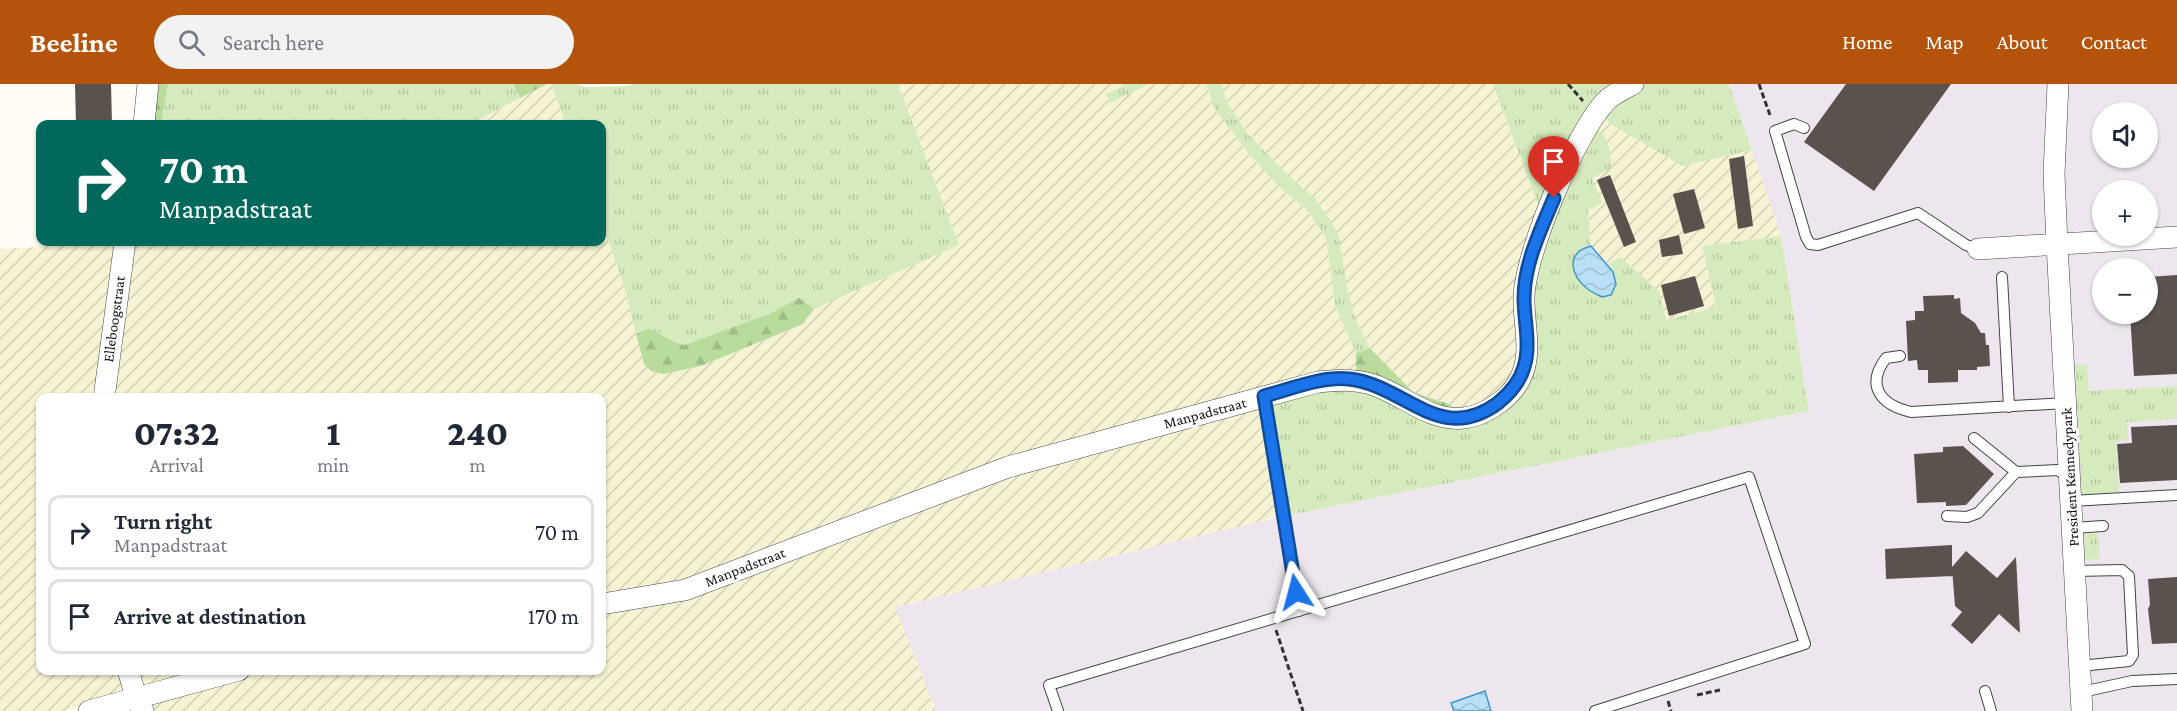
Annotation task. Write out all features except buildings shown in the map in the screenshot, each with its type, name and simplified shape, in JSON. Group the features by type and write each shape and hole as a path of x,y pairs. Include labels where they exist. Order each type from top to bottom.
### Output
{"street":[{"path":"144,120 147,84"},
{"name":"Manpadstraat","path":"606,603 685,590 1008,467 1318,382 1348,379 1373,385 1421,409 1447,418 1476,416 1504,398 1519,382 1525,366 1527,350 1524,297 1527,275 1554,198 1578,145 1595,115 1607,100 1633,84"},
{"name":"President Kennedypark","path":"2058,84 2054,174 2082,701"},
{"path":"1978,249 2177,237"},
{"name":"Elleboogstraat","path":"105,393 124,246"},
{"path":"130,675 139,704"},
{"path":"89,711 139,704 224,675"}],"lane":[{"path":"1804,128 1794,124 1775,131 1810,244 1818,245 1918,213 1966,245 1978,249"},
{"path":"2002,277 2009,407"},
{"path":"1900,357 1886,358 1877,375 1878,389 1883,400 1894,408 1911,412 2066,403"},
{"path":"1264,396 1299,611"},
{"path":"1974,438 2016,472 2058,470 2069,478"},
{"path":"1947,516 1967,517 1978,513 2016,472"},
{"path":"1058,711 1049,685 1749,477 1804,644 1595,711"},
{"path":"2071,501 2177,495"},
{"path":"2073,528 2103,526"},
{"path":"2076,570 2122,570 2129,576 2133,655 2129,661 2080,666"},
{"path":"2082,701 2132,681 2177,679"},
{"path":"1984,691 1991,711"}],"path":[{"path":"1759,84 1775,131"},
{"path":"1272,619 1303,711"},
{"path":"1668,701 1671,711"}],"shaded area":[{"path":"551,84 564,120 479,120"},
{"path":"898,84 1127,84 1106,94 1110,103 1149,84 1206,84 1215,110 1249,154 1279,187 1307,210 1326,238 1335,306 1356,353 1356,373 1336,372 682,580 606,600 606,393 112,393 132,246 606,246 606,234 624,286 644,364 663,374 701,366 803,324 814,309 959,245"},
{"path":"1222,84 1493,84 1540,210 1520,359 1506,386 1475,407 1450,411 1452,405 1413,392 1370,348 1355,318 1314,197 1288,175 1248,134 1226,100"},
{"path":"1729,84 2177,84 2177,711 936,711 894,607 1284,516 1809,411 1781,236"},
{"path":"1602,115 1683,166 1752,150 1781,236 1702,247 1716,307 1666,320 1620,257 1606,265 1591,246 1588,210 1602,202 1591,178 1592,132"},
{"path":"118,246 99,393 36,393 36,675 122,675 123,678 121,688 113,695 65,711 0,711 0,249"},
{"path":"1265,402 1284,516 895,607 936,711 144,711 136,697 252,675 606,675 606,605 685,590 1008,467"},
{"path":"138,675 196,675 150,686 141,682"}],"green space":[{"path":"154,84 168,84 162,120 150,120"},
{"path":"168,84 513,84 520,98 479,120 162,120"},
{"path":"513,84 547,84 520,98"},
{"path":"551,84 577,84 585,87 633,84 898,84 959,245 814,309 799,299 769,314 684,345 649,328 636,334 624,286 606,234 606,120 564,120"},
{"path":"1127,84 1149,84 1110,103 1106,94"},
{"path":"1206,84 1222,84 1226,100 1248,134 1288,175 1314,197 1331,221 1339,238 1355,318 1370,348 1356,353 1335,306 1326,238 1307,210 1279,187 1249,154 1215,110"},
{"path":"1493,84 1614,84 1540,210"},
{"path":"1643,84 1729,84 1752,150 1683,166 1612,125 1602,115"},
{"path":"1598,130 1607,142 1612,168 1592,178 1602,203 1588,210 1591,246 1581,249 1589,291 1602,297 1611,295 1613,272 1606,265 1620,257 1659,291 1666,320 1716,307 1702,246 1781,236 1809,411 1284,516 1265,402 1351,385 1438,421 1520,388 1530,299 1538,253 1592,132"},
{"path":"799,298 814,309 803,324 701,366 663,374 651,371 644,364 636,334 649,328 684,345 769,314"},
{"path":"1370,348 1413,392 1452,405 1450,411 1356,373 1356,353"},
{"path":"2075,365 2087,365 2089,391 2177,386 2177,419 2127,422 2128,439 2116,441 2119,492 2082,495"},
{"path":"2098,533 2100,559 2086,560 2084,534"}],"water":[{"path":"1591,246 1613,272 1616,284 1611,295 1602,297 1591,291 1583,285 1575,272 1573,266 1577,254 1582,249"},
{"path":"1485,691 1491,711 1454,711 1451,703"}],"route":[{"path":"1296,592 1264,396 1318,382 1348,379 1373,385 1432,414 1447,418 1476,416 1490,409 1519,382 1525,366 1527,350 1524,297 1527,275 1546,215 1554,198"}]}
